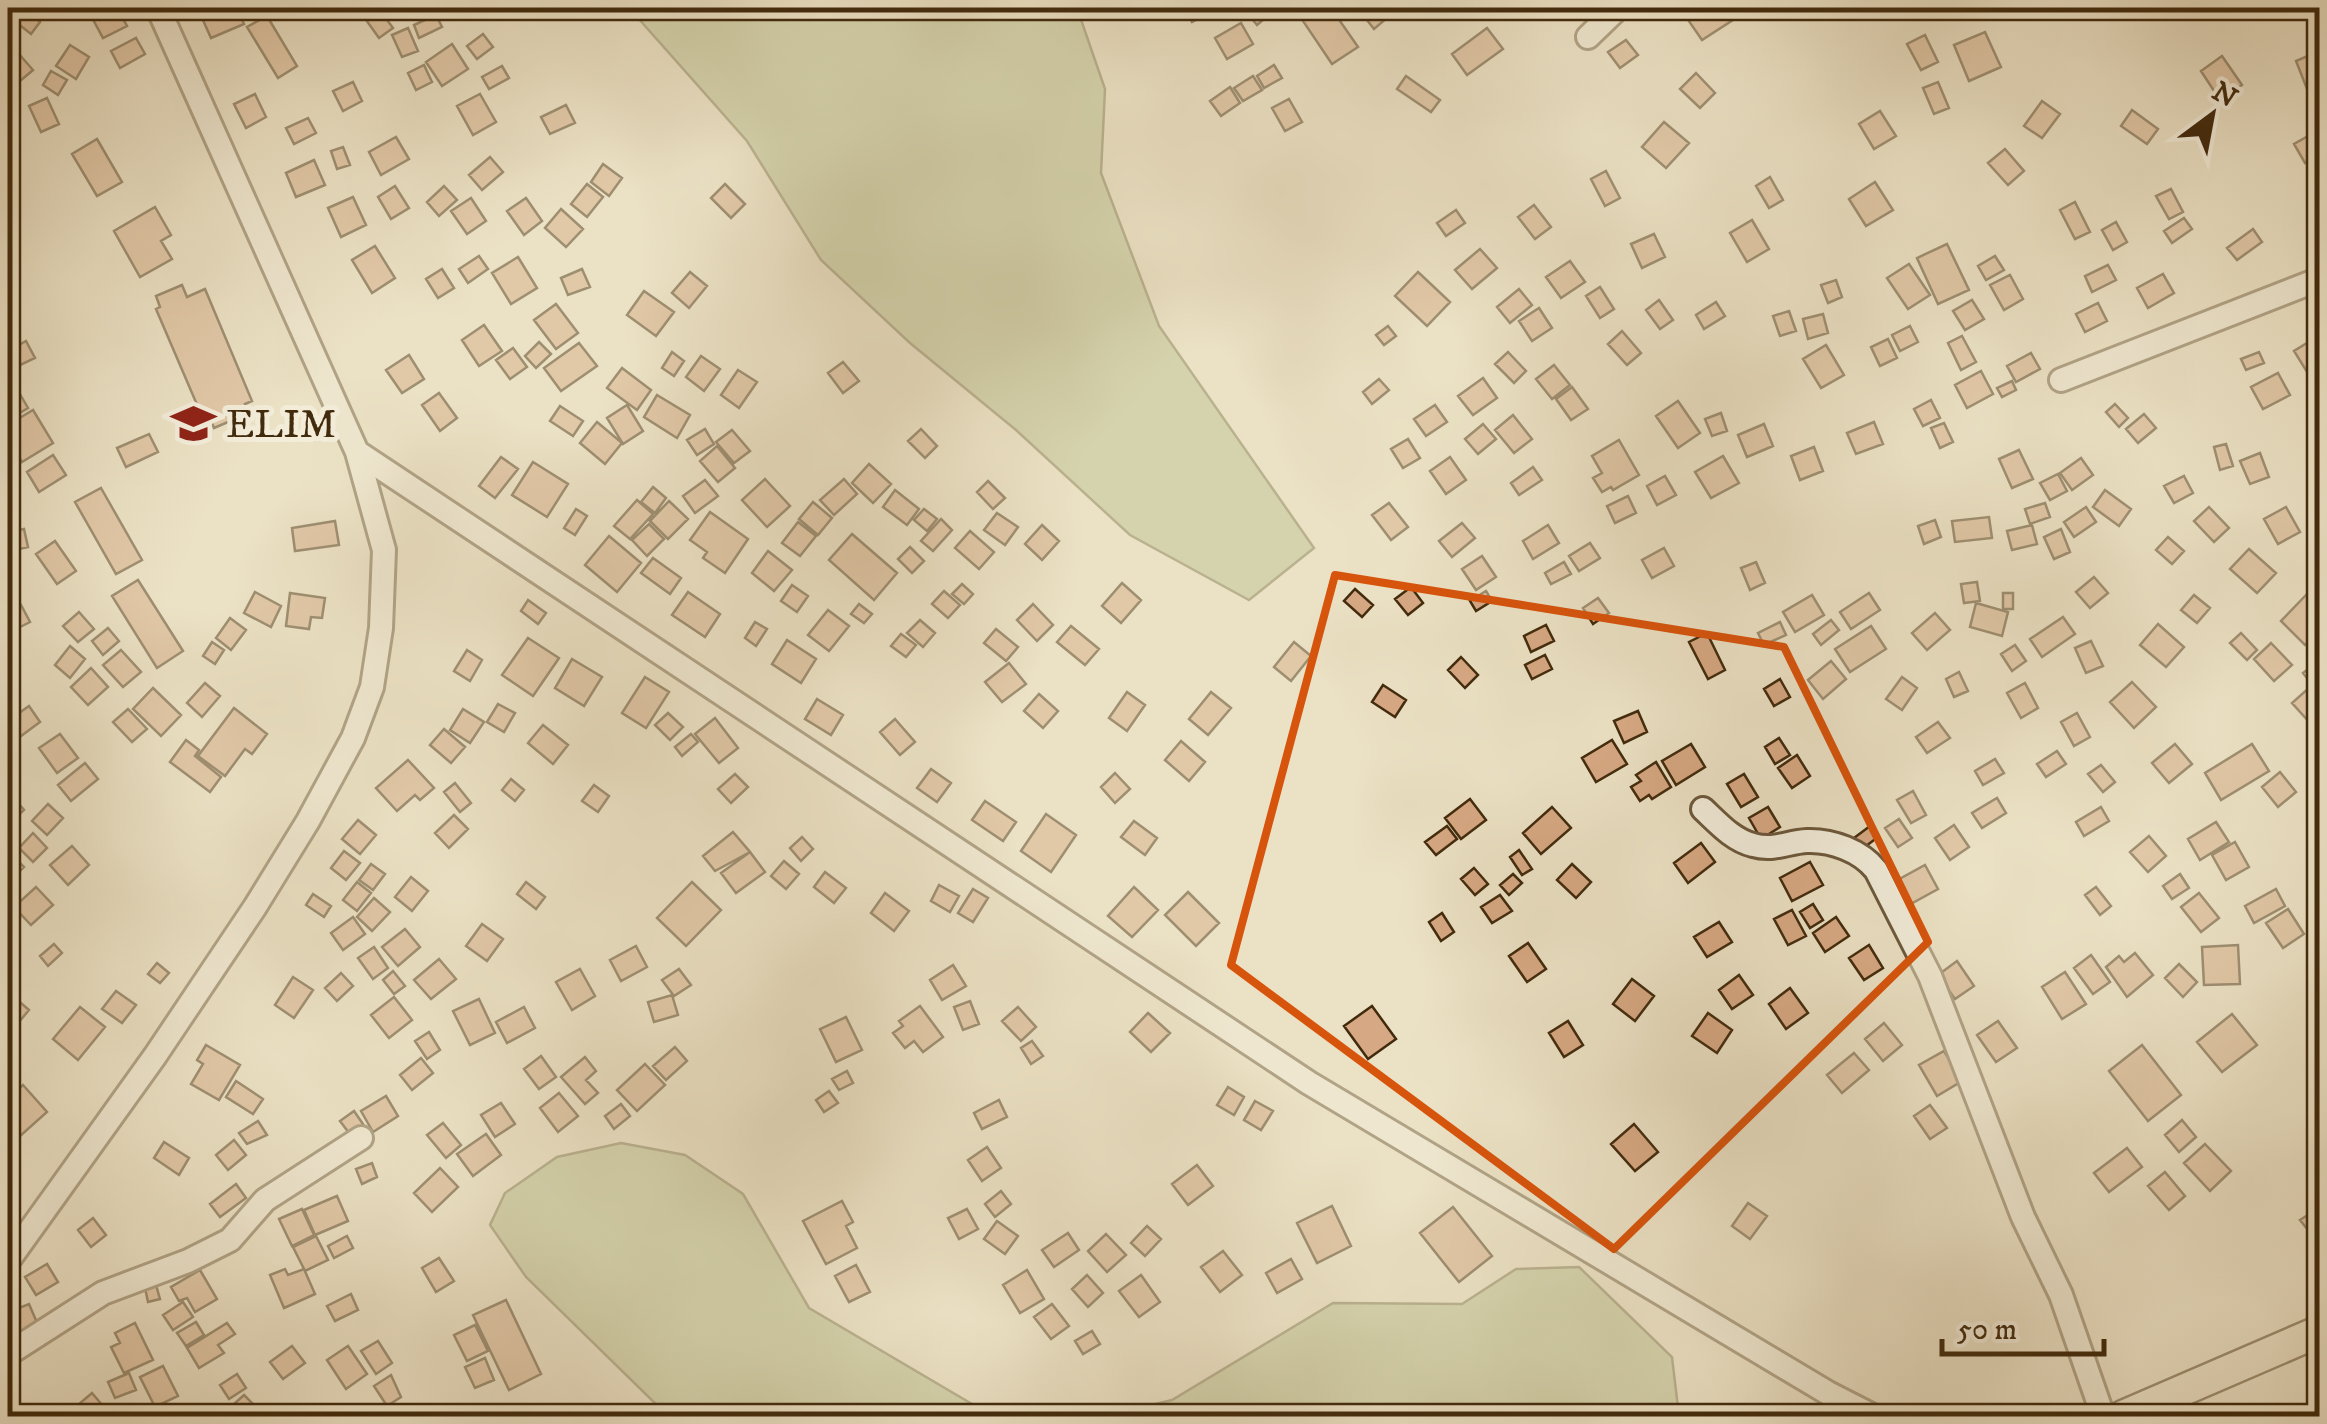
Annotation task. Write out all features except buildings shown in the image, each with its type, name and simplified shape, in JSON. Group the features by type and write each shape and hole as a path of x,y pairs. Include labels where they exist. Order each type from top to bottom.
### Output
{"main road":[{"path":"2122,1416 2320,1331"}],"street":[{"path":"8,1262 155,1056 308,821 353,738 372,687 381,628 384,550 357,452 158,8"},
{"path":"1588,37 1618,8"},
{"path":"2061,380 2320,279"},
{"path":"357,452 1308,1083 1828,1393 1873,1416"},
{"path":"1703,810 1733,837 1752,845 1775,849 1808,841 1864,855 1876,870 1930,976 2022,1217 2061,1295 2103,1416"},
{"path":"8,1354 104,1293 188,1261 230,1240 274,1194 361,1138"}],"highlighted area":[{"path":"1335,575 1784,647 1928,942 1614,1249 1231,965"}],"green space":[{"path":"637,8 1077,8 1105,89 1101,173 1159,326 1314,548 1249,600 1130,535 821,260 747,141 638,18"},
{"path":"621,1143 685,1155 743,1194 809,1308 984,1411 1002,1416 668,1416 526,1277 490,1225 505,1193 557,1157"},
{"path":"1579,1267 1672,1357 1679,1416 1104,1416 1172,1400 1333,1303 1462,1304 1516,1269"}],"place":[{"name":"ELIM","path":"193,423"}]}
